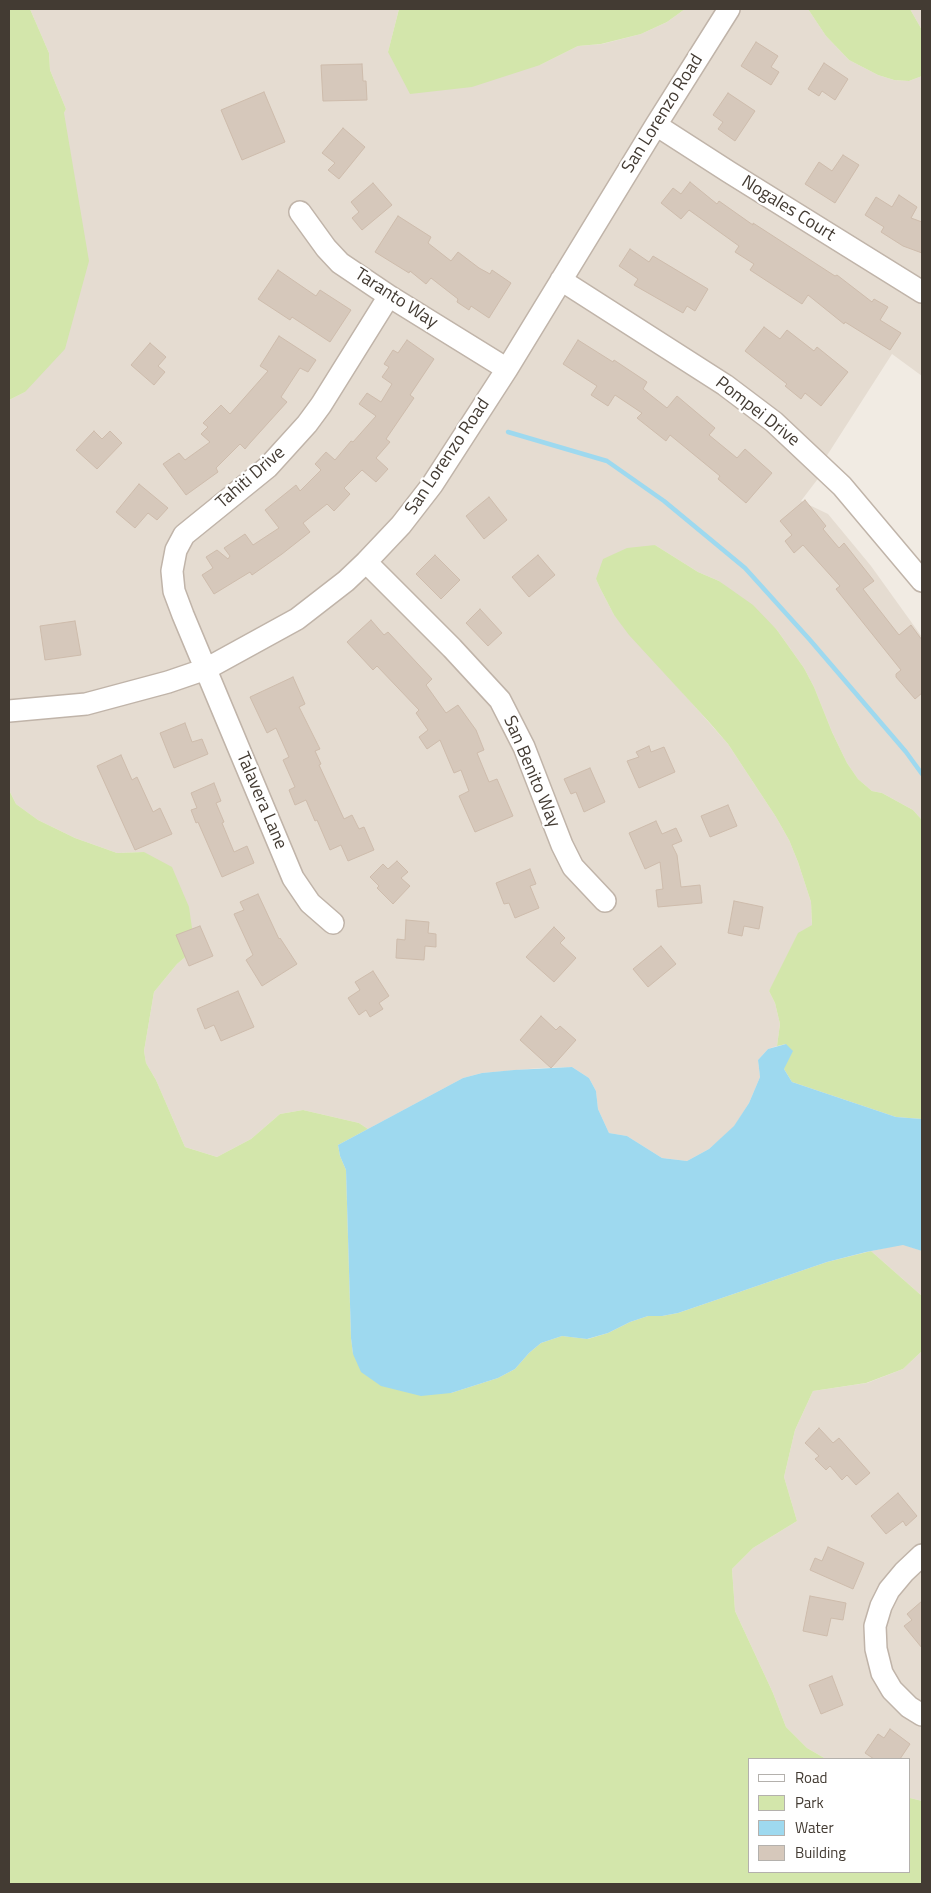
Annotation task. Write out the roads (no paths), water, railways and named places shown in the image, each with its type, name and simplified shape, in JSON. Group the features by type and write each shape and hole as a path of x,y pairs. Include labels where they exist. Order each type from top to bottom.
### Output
{"street":[{"name":"San Lorenzo Road","path":"9,711 86,704 168,682 206,669 297,619 346,581 366,562 401,525 432,485 507,369 729,9"},
{"name":"Nogales Court","path":"656,125 922,292"},
{"name":"Taranto Way","path":"300,212 332,256 348,269 507,369"},
{"name":"Pompei Drive","path":"561,280 725,385 774,422 842,486 922,581"},
{"name":"Tahiti Drive","path":"206,669 174,591 172,571 180,540 190,529 256,477 294,439 321,405 389,296"},
{"name":"San Benito Way","path":"366,562 452,648 500,700 524,747 562,845 573,867 605,901"},
{"name":"Talavera Lane","path":"206,669 293,878 310,903 332,923"},
{"path":"922,1555 889,1590 881,1606 875,1626 876,1649 882,1673 892,1690 909,1707 922,1715"}],"water":[{"path":"786,1044 793,1051 784,1069 792,1082 896,1117 922,1119 922,1251 903,1245 866,1252 827,1262 678,1313 648,1316 630,1322 608,1333 587,1339 562,1336 541,1343 515,1369 498,1378 451,1393 421,1396 381,1386 361,1372 353,1354 351,1338 346,1170 338,1145 463,1078 482,1073 572,1067 589,1078 596,1091 598,1109 609,1133 627,1136 662,1158 687,1161 709,1149 734,1126 749,1103 760,1077 758,1060 768,1049"}],"waterway":[{"path":"508,432 607,461 664,501 745,568 810,640 906,752 922,774"}]}
